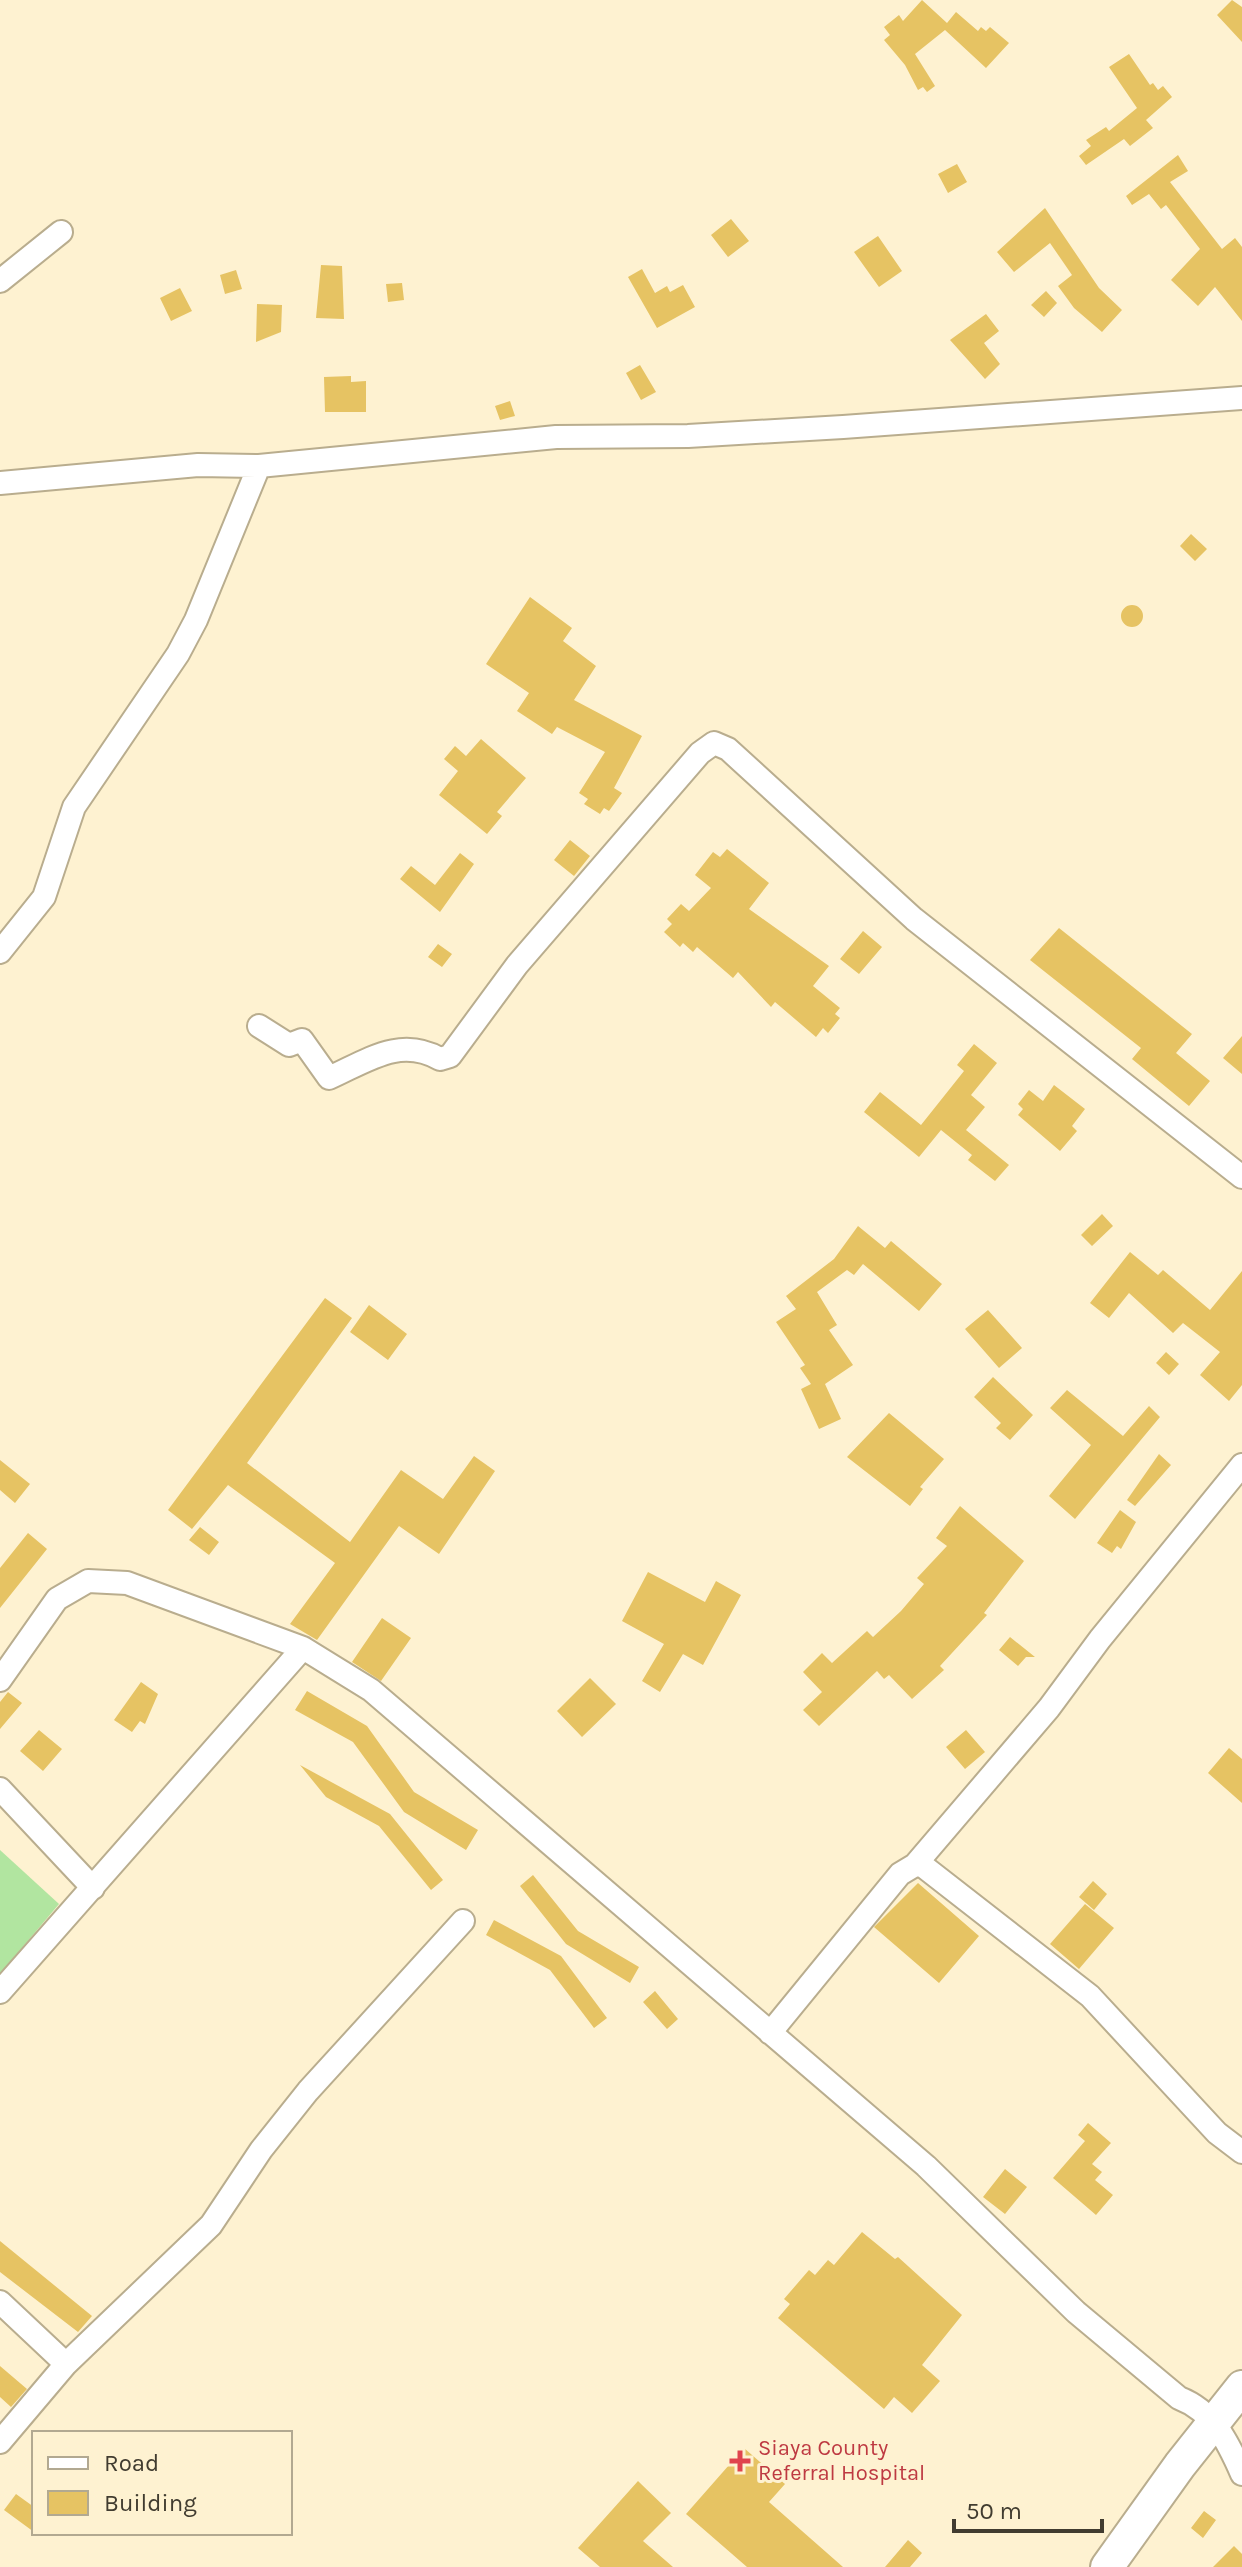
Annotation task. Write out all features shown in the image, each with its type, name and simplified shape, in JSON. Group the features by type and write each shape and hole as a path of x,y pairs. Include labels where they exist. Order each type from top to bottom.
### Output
{"highway":[{"path":"1107,2567 1180,2465 1242,2387"}],"street":[{"path":"0,281 61,232"},
{"path":"0,483 198,465 259,466 556,437 688,436 1242,398"},
{"path":"0,952 32,917 44,897 74,807 178,654 196,620 259,466"},
{"path":"259,1026 289,1045 302,1040 329,1078 386,1052 421,1048 440,1059 450,1056 517,965 700,753 714,743 736,756 840,854 973,967 1242,1177"},
{"path":"770,2033 869,1909 900,1874 915,1865 1049,1708 1110,1627 1242,1465"},
{"path":"0,1680 57,1599 88,1581 127,1583 303,1648 371,1690 926,2166 1076,2312 1179,2398 1195,2404 1215,2423 1242,2474"},
{"path":"0,1992 303,1648"},
{"path":"0,1789 93,1888"},
{"path":"915,1865 930,1870 1090,1996 1217,2133 1242,2152"},
{"path":"0,2442 66,2364 211,2225 261,2150 308,2091 463,1921"},
{"path":"0,2302 66,2364"}],"green space":[{"path":"0,1850 59,1904 0,1974"}],"building":[{"path":"922,0 947,23 956,12 978,31 981,27 986,31 990,27 1009,43 986,68 945,30 915,54 935,86 927,92 923,87 918,90 905,65 884,40 890,35 884,27 899,15 903,21"},
{"path":"1232,0 1242,7 1242,42 1217,15"},
{"path":"1129,54 1150,85 1153,83 1158,90 1163,86 1172,97 1146,120 1153,128 1130,146 1124,139 1086,165 1079,156 1091,146 1086,140 1106,127 1109,131 1137,108 1109,67"},
{"path":"1178,155 1188,171 1170,182 1222,249 1235,238 1242,247 1242,321 1215,287 1198,306 1171,280 1200,249 1166,205 1161,209 1149,194 1132,205 1126,196"},
{"path":"957,164 967,182 948,193 938,174"},
{"path":"1045,208 1099,288 1122,310 1102,332 1074,308 1058,286 1072,275 1050,243 1014,272 997,252"},
{"path":"731,219 749,241 728,257 711,235"},
{"path":"878,236 902,271 879,287 854,252"},
{"path":"321,265 342,266 344,319 316,318"},
{"path":"642,269 655,293 667,286 670,292 683,285 695,307 657,328 628,277"},
{"path":"236,270 242,289 225,294 220,275"},
{"path":"402,283 404,300 388,302 386,284"},
{"path":"180,288 192,311 171,321 160,298"},
{"path":"1046,291 1057,303 1044,317 1031,305"},
{"path":"257,304 282,305 281,332 256,342"},
{"path":"986,314 999,331 984,343 1000,364 985,379 950,340"},
{"path":"640,365 656,392 641,400 626,373"},
{"path":"351,376 351,382 366,381 366,412 325,412 324,377"},
{"path":"510,401 515,416 500,420 495,406"},
{"path":"1191,534 1207,549 1195,561 1180,546"},
{"path":"530,597 572,628 563,641 596,666 574,700 642,736 614,788 622,793 609,811 604,808 600,814 584,804 588,799 579,793 605,752 557,727 552,734 517,711 529,693 486,664"},
{"path":"1128,605 1136,605 1143,616 1136,627 1128,627 1121,620 1121,612"},
{"path":"481,739 526,778 497,812 502,816 487,834 439,795 458,771 444,759 455,746 466,756"},
{"path":"570,840 590,856 574,876 554,860"},
{"path":"727,849 769,883 749,909 829,966 813,986 840,1008 835,1014 840,1018 828,1033 823,1028 816,1037 775,1002 771,1007 738,972 733,978 697,947 693,952 683,943 680,947 664,932 672,924 667,919 681,904 689,911 711,888 695,875 713,852 720,857"},
{"path":"460,853 474,864 440,912 400,879 411,866 435,885"},
{"path":"1059,928 1192,1034 1176,1053 1210,1081 1189,1106 1132,1059 1141,1048 1030,960"},
{"path":"863,931 882,947 859,974 840,959"},
{"path":"438,944 452,954 442,967 428,957"},
{"path":"1242,1036 1242,1074 1223,1058"},
{"path":"974,1044 997,1063 971,1095 985,1107 966,1130 1009,1165 995,1181 968,1160 972,1155 941,1130 919,1157 864,1112 880,1092 921,1125 964,1071 957,1065"},
{"path":"1054,1085 1085,1109 1072,1126 1077,1131 1060,1151 1018,1115 1023,1109 1018,1104 1029,1090 1043,1101"},
{"path":"1102,1214 1113,1226 1092,1246 1081,1235"},
{"path":"858,1226 885,1248 891,1241 942,1284 919,1311 863,1264 854,1275 847,1270 817,1292 837,1325 829,1330 853,1365 825,1384 841,1419 819,1429 801,1389 811,1384 800,1368 805,1365 776,1322 796,1309 786,1296 834,1259"},
{"path":"1130,1252 1158,1275 1163,1270 1210,1310 1242,1271 1242,1385 1229,1401 1200,1375 1220,1352 1183,1323 1173,1333 1129,1293 1109,1318 1090,1303"},
{"path":"325,1298 352,1318 247,1463 350,1542 401,1470 443,1499 474,1456 495,1471 439,1554 399,1526 317,1640 290,1624 335,1563 228,1485 192,1529 168,1510"},
{"path":"369,1305 407,1334 388,1360 350,1332"},
{"path":"988,1310 1022,1348 999,1368 965,1329"},
{"path":"1166,1352 1179,1364 1169,1375 1156,1363"},
{"path":"993,1377 1033,1415 1010,1440 996,1428 1001,1423 974,1397"},
{"path":"1067,1390 1123,1436 1149,1406 1160,1417 1075,1519 1049,1496 1091,1445 1050,1408"},
{"path":"889,1413 944,1459 920,1487 923,1489 910,1506 847,1457"},
{"path":"1159,1454 1171,1465 1135,1506 1127,1500"},
{"path":"0,1460 30,1484 15,1503 0,1490"},
{"path":"960,1506 1024,1561 984,1613 987,1615 940,1666 944,1670 912,1699 889,1675 884,1679 877,1671 819,1726 803,1710 822,1692 803,1672 822,1653 832,1663 867,1631 873,1637 901,1611 924,1584 917,1578 947,1546 936,1538"},
{"path":"1120,1510 1136,1522 1121,1549 1117,1546 1112,1553 1097,1543"},
{"path":"200,1527 219,1542 209,1555 189,1540"},
{"path":"28,1533 47,1549 0,1608 0,1568"},
{"path":"648,1572 705,1602 716,1581 741,1595 703,1665 683,1654 660,1692 642,1681 664,1644 622,1621"},
{"path":"382,1618 411,1638 381,1681 352,1662"},
{"path":"1010,1637 1035,1657 1026,1657 1018,1666 999,1650"},
{"path":"590,1678 616,1704 582,1737 557,1711"},
{"path":"141,1682 158,1694 145,1724 140,1721 132,1732 114,1720"},
{"path":"307,1691 367,1726 414,1792 478,1830 466,1850 404,1812 353,1742 295,1710"},
{"path":"8,1692 22,1703 0,1729 0,1702"},
{"path":"39,1730 62,1749 43,1771 20,1751"},
{"path":"966,1730 985,1752 965,1769 946,1747"},
{"path":"1229,1748 1242,1759 1242,1803 1208,1773"},
{"path":"300,1765 390,1814 443,1880 431,1890 379,1826 326,1797"},
{"path":"533,1875 578,1931 639,1967 630,1983 566,1944 520,1886"},
{"path":"1093,1881 1107,1894 1094,1910 1079,1897"},
{"path":"918,1883 979,1936 939,1983 874,1927"},
{"path":"1085,1904 1114,1928 1079,1969 1050,1944"},
{"path":"494,1920 561,1956 607,2018 594,2028 550,1970 486,1935"},
{"path":"655,1991 678,2019 667,2029 643,2002"},
{"path":"1088,2123 1111,2143 1092,2164 1102,2172 1095,2180 1113,2195 1096,2215 1053,2178 1085,2141 1078,2135"},
{"path":"1005,2169 1027,2187 1005,2214 983,2197"},
{"path":"862,2232 895,2259 898,2257 962,2315 922,2365 940,2381 912,2413 894,2397 884,2409 778,2318 790,2304 784,2299 809,2270 815,2275 828,2260 834,2265"},
{"path":"0,2241 92,2316 78,2332 0,2272"},
{"path":"0,2366 27,2389 11,2407 0,2397"},
{"path":"744,2448 785,2484 769,2502 843,2567 747,2567 686,2514"},
{"path":"638,2481 671,2513 643,2541 673,2567 600,2567 578,2548"},
{"path":"16,2494 32,2506 32,2531 4,2510"},
{"path":"1204,2511 1216,2520 1203,2538 1191,2528"},
{"path":"908,2540 922,2553 910,2567 885,2567"},
{"path":"1234,2546 1242,2554 1242,2567 1213,2567"}],"place":[{"name":"Siaya County Referral Hospital","path":"740,2461"}]}
